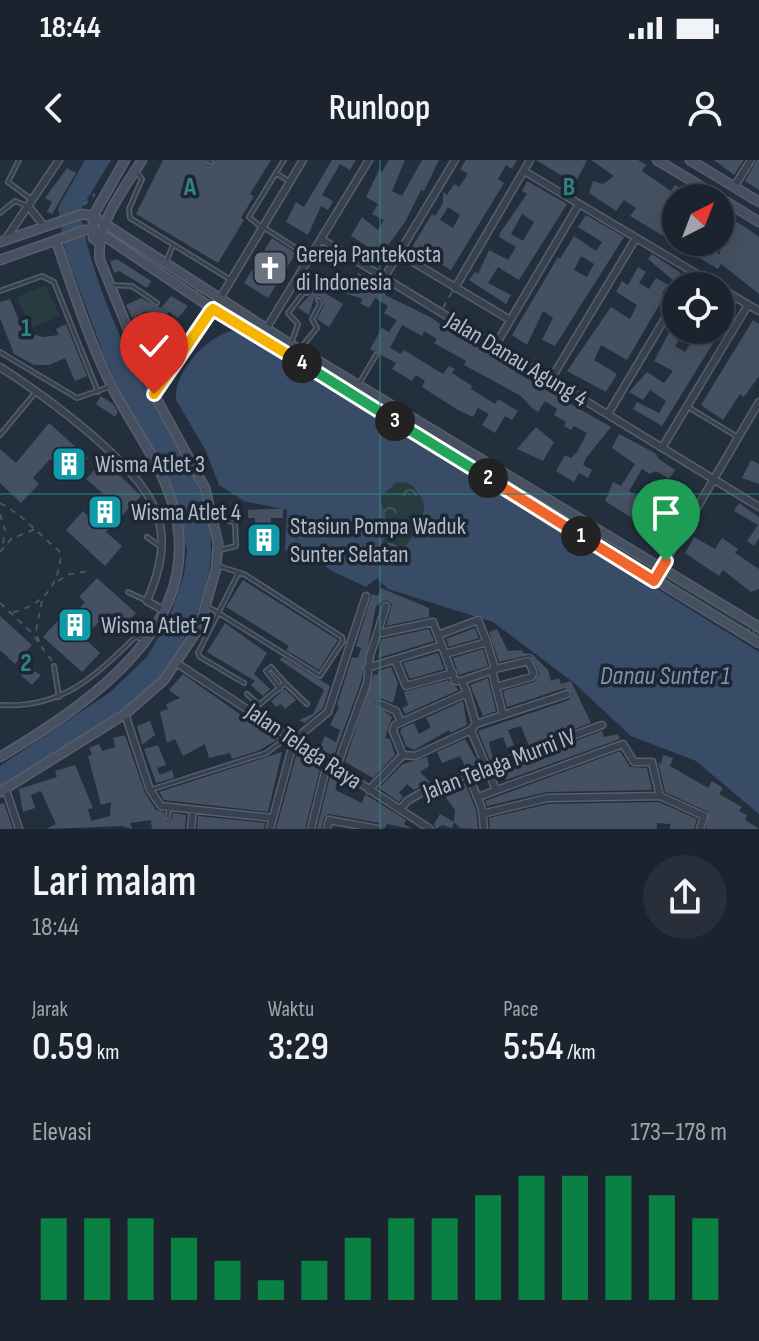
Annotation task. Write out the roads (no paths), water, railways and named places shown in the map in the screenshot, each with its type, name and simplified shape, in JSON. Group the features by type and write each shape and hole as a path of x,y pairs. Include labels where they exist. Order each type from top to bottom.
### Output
{"street":[{"path":"1,242 34,201 59,160"},
{"path":"0,260 87,230 125,160"},
{"path":"19,829 3,791 125,714 178,664 199,628 216,566 218,550 212,516 197,470 154,394 100,260 105,223 142,160"},
{"path":"219,300 303,160"},
{"path":"266,329 369,160"},
{"path":"384,278 455,160"},
{"path":"455,288 530,160"},
{"path":"657,160 697,184"},
{"path":"690,160 729,184"},
{"path":"751,160 734,187 759,202"},
{"path":"524,171 693,272"},
{"path":"495,346 579,204"},
{"path":"29,207 48,225"},
{"path":"734,207 759,222"},
{"path":"1,242 82,214 93,216 299,350 759,627"},
{"path":"87,230 759,643"},
{"path":"551,379 636,238"},
{"name":"Jalan Danau Agung 4","path":"321,239 759,507"},
{"path":"0,757 88,699 123,670 147,641 163,610 178,552 175,515 161,477 111,386 59,240"},
{"path":"398,253 510,320"},
{"path":"734,297 759,311"},
{"path":"662,448 748,305"},
{"path":"154,394 213,309"},
{"path":"608,414 662,323"},
{"path":"0,367 59,404 141,480 154,503 162,557 147,601 163,610"},
{"path":"654,581 738,438 756,414 759,402"},
{"path":"270,829 291,738 328,712 366,596"},
{"path":"336,769 367,683 367,668 386,606"},
{"path":"438,635 478,620 487,642 503,715"},
{"path":"377,634 431,621 456,682 528,661 534,673 531,677 496,687"},
{"path":"445,654 487,642"},
{"path":"367,668 396,662 442,645"},
{"path":"396,662 406,686 453,673"},
{"name":"Jalan Telaga Raya","path":"178,664 430,829"},
{"path":"462,681 485,768 496,790"},
{"path":"386,723 398,723 467,693"},
{"path":"403,755 415,756 503,715 567,694"},
{"path":"380,704 396,711 398,723 393,731 403,755"},
{"path":"125,714 150,790 161,806 272,818"},
{"name":"Jalan Telaga Murni IV","path":"400,810 420,793 602,725"},
{"path":"478,797 623,744 634,762 652,762 660,796"},
{"path":"369,790 403,755"},
{"path":"311,829 327,764"},
{"path":"468,774 478,797 484,829"},
{"path":"482,814 547,798 660,796 704,816 700,829"},
{"path":"191,829 193,810"},
{"path":"327,826 329,820 351,827 378,829"}],"lane":[{"path":"19,160 8,182 34,201"},
{"path":"284,160 249,217 299,250"},
{"path":"136,171 142,179 128,213 231,280"},
{"path":"276,173 290,182"},
{"path":"0,213 15,201 29,207"},
{"path":"165,264 173,245"},
{"path":"0,291 42,276 54,282 98,392"},
{"path":"110,285 132,286 157,303"},
{"path":"290,344 299,330 298,324 288,316 290,309 306,293 293,285"},
{"path":"299,350 317,328 312,319 320,304 318,300"},
{"path":"282,303 290,309"},
{"path":"161,333 185,350"},
{"path":"0,352 77,398 111,386"},
{"path":"358,385 376,355"},
{"path":"0,435 37,390"},
{"path":"688,407 738,438"},
{"path":"212,516 235,523 236,546 218,550"},
{"path":"147,537 161,547"},
{"path":"206,606 320,676 324,675 343,641 342,637 241,573 216,566"},
{"path":"241,573 217,612 198,653 244,683"},
{"path":"128,592 147,601"},
{"path":"0,705 44,703 59,697 77,689 105,669 135,637 147,641"},
{"path":"54,666 59,697"},
{"path":"280,689 266,671 271,667 307,704"},
{"path":"251,711 285,683"},
{"path":"77,689 88,699"},
{"path":"247,694 260,705"},
{"path":"150,790 266,753 291,738"},
{"path":"168,817 169,808"}],"water":[{"path":"85,160 111,160 80,211 85,236 100,287 121,337 156,409 195,478 208,522 210,563 203,596 189,631 164,673 109,722 43,765 0,788 0,766 109,693 147,657 169,619 184,575 187,550 170,480 131,414 105,358 65,250 58,208"},
{"name":"Danau Sunter 1","path":"232,331 265,346 759,652 759,814 696,761 631,736 573,682 493,622 388,589 377,578 366,587 330,570 304,548 285,551 287,510 244,501 219,485 206,451 176,400 180,379 186,368 203,348 222,334","holes":["396,483 412,485 424,504 420,522 405,547 384,559 380,548 389,528 380,497"]}],"place":[{"name":"Gereja Pantekosta di Indonesia","path":"270,268"},
{"name":"Wisma Atlet 3","path":"69,464"},
{"name":"Wisma Atlet 4","path":"105,512"},
{"name":"Stasiun Pompa Waduk Sunter Selatan","path":"264,540"},
{"name":"Wisma Atlet 7","path":"75,625"}]}
